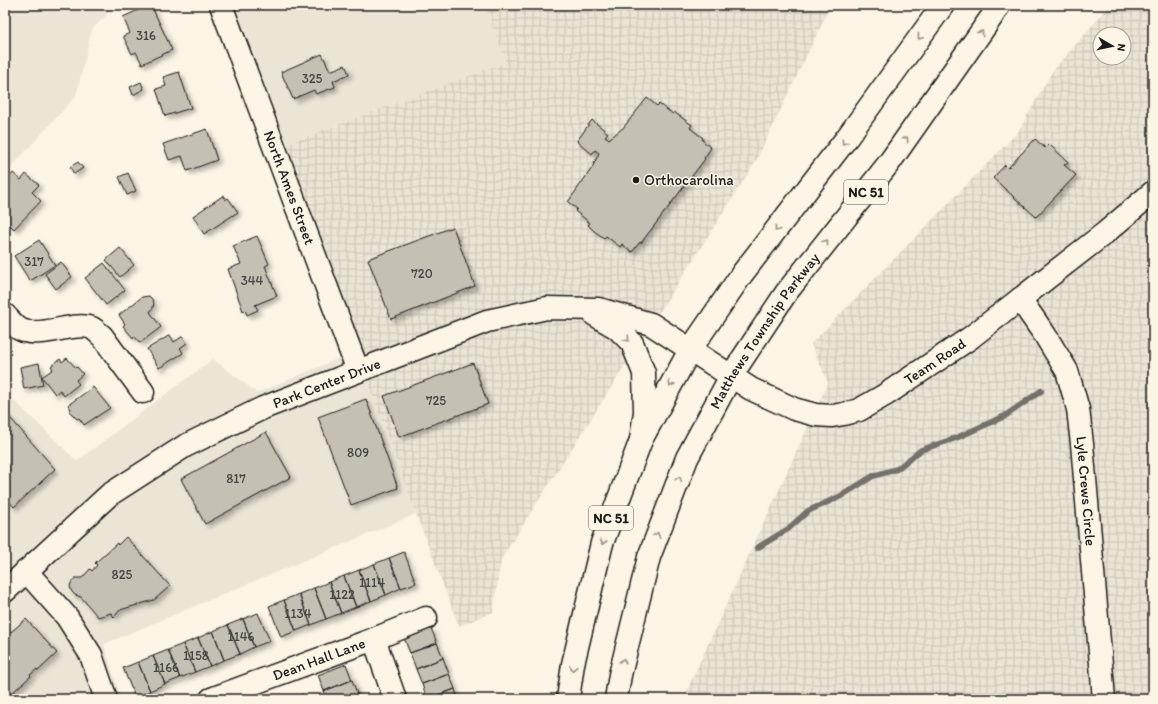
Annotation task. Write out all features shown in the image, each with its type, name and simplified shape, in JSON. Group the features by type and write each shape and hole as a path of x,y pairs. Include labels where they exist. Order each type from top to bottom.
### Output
{"street":[{"name":"North Ames Street","path":"221,5 358,371"},
{"name":"NC 51","path":"568,699 573,664 602,543 641,440 690,350 742,274 846,139 943,5"},
{"name":"Matthews Township Parkway","path":"616,699 620,674 649,556 687,458 731,376 786,293 888,163 999,5"},
{"name":"Team Road","path":"690,350 751,389 794,409 816,415 832,416 859,410 885,395 968,339 1106,233 1153,192"},
{"name":"Lyle Crews Circle","path":"1020,299 1045,335 1067,371 1078,409 1104,699"},
{"name":"Park Center Drive","path":"5,591 109,496 185,446 263,408 487,320 546,308 599,309 651,324 690,350"},
{"path":"584,308 618,328 632,343 644,373 645,412 641,440"},
{"path":"5,314 13,324 22,331 38,333 84,326 94,328 102,336 143,392"},
{"path":"26,571 67,616 91,655 106,699"},
{"name":"Dean Hall Lane","path":"211,699 241,694 426,618"},
{"path":"374,639 395,699"}],"shaded area":[{"path":"5,5 117,5 92,29 76,96 5,174"},
{"path":"231,5 484,5 506,62 281,146"},
{"path":"484,5 831,5 755,163 501,559 493,612 459,626 416,514 281,146 506,62"},
{"path":"1110,5 1153,5 1153,699 683,699 828,383 811,344 1018,132 1052,72"},
{"path":"356,351 416,514 104,644 121,699 5,699 5,392 77,461 213,359 257,393"}],"building":[{"path":"151,5 172,50 142,64 136,52 132,54 123,36 130,33 123,17"},
{"path":"322,54 330,71 345,65 349,74 333,81 335,87 316,94 314,90 293,99 281,72"},
{"path":"179,72 191,108 165,116 156,89 166,86 163,77"},
{"path":"141,82 144,89 133,95 130,87"},
{"name":"Orthocarolina","path":"647,98 657,106 659,104 673,114 674,112 692,125 690,128 703,138 702,140 711,148 704,158 705,159 641,243 640,242 632,252 622,244 620,247 606,236 604,238 594,231 588,225 590,223 575,211 577,209 568,202 592,168 599,153 595,150 592,154 577,141 592,120 608,133 605,136 609,139 623,128"},
{"path":"207,129 217,160 187,171 182,156 169,160 163,144"},
{"path":"1035,139 1045,148 1049,144 1068,162 1064,165 1076,175 1036,217 993,178 1005,165 1008,168"},
{"path":"78,162 83,168 74,174 70,167"},
{"path":"13,173 21,180 26,174 39,185 32,192 41,201 14,229 5,220 5,210 7,208 5,206 5,182"},
{"path":"128,173 136,191 127,195 119,177"},
{"path":"224,195 225,200 228,198 238,212 204,234 193,216"},
{"path":"453,227 475,286 391,319 368,259"},
{"path":"257,236 269,264 265,266 277,296 255,305 258,310 247,315 245,310 243,311 228,269 241,264 233,246"},
{"path":"39,240 55,265 30,281 14,256"},
{"path":"120,248 134,265 120,277 106,260"},
{"path":"61,262 72,277 56,289 45,274"},
{"path":"104,263 125,290 106,305 85,278"},
{"path":"149,296 154,303 150,312 161,327 140,343 134,336 133,338 123,326 125,324 119,315 142,297"},
{"path":"170,335 174,342 183,336 187,343 180,348 183,353 159,368 147,349"},
{"path":"67,358 83,374 76,380 79,384 64,396 60,390 55,394 42,377 53,369 51,366 60,359 62,362"},
{"path":"39,363 43,385 24,389 20,367"},
{"path":"473,363 488,404 399,437 384,396"},
{"path":"93,387 110,408 84,425 79,418 77,419 69,411 71,409 68,405"},
{"path":"366,399 398,488 351,505 318,417"},
{"path":"5,412 55,469 14,507 5,497"},
{"path":"266,432 291,477 205,524 181,479"},
{"path":"126,537 170,586 154,600 120,610 114,617 111,613 98,617 81,597 72,592 70,587 71,583 75,578 82,578 90,569 92,571 97,565 95,563"},
{"path":"404,552 416,583 401,588 389,558"},
{"path":"389,558 401,588 386,595 374,564"},
{"path":"374,564 386,595 371,601 359,570"},
{"path":"359,570 371,601 356,607 344,576"},
{"path":"344,576 356,607 341,613 329,582"},
{"path":"329,582 341,613 326,619 314,588"},
{"path":"314,588 326,619 311,625 299,594"},
{"path":"299,594 311,625 296,631 284,600"},
{"path":"284,600 296,631 281,637 269,606"},
{"path":"258,613 270,641 254,647 243,619"},
{"path":"26,619 57,653 38,671 37,669 30,675 31,676 5,699 5,637"},
{"path":"243,619 254,647 240,654 228,625"},
{"path":"228,625 240,654 224,660 213,631"},
{"path":"431,628 437,643 410,653 404,638"},
{"path":"213,631 224,660 210,666 198,638"},
{"path":"198,638 210,666 195,672 183,644"},
{"path":"437,643 443,658 416,669 410,653"},
{"path":"183,644 195,672 180,678 168,650"},
{"path":"168,650 180,678 165,684 153,656"},
{"path":"153,656 165,684 150,691 138,662"},
{"path":"443,658 449,674 422,684 416,669"},
{"path":"138,662 150,691 135,697 123,668"},
{"path":"346,664 352,680 324,691 318,675"},
{"path":"449,674 455,689 427,699 422,684"},
{"path":"352,680 358,696 349,699 327,699 324,691"},
{"path":"455,689 458,699 429,699"},
{"path":"303,694 305,699 292,699"},
{"path":"358,696 359,699 349,699"}],"waterway":[{"path":"757,548 788,529 808,511 841,496 873,476 897,469 921,450 956,438 1005,416 1041,391"}],"place":[{"name":"Orthocarolina","path":"636,180"}]}
